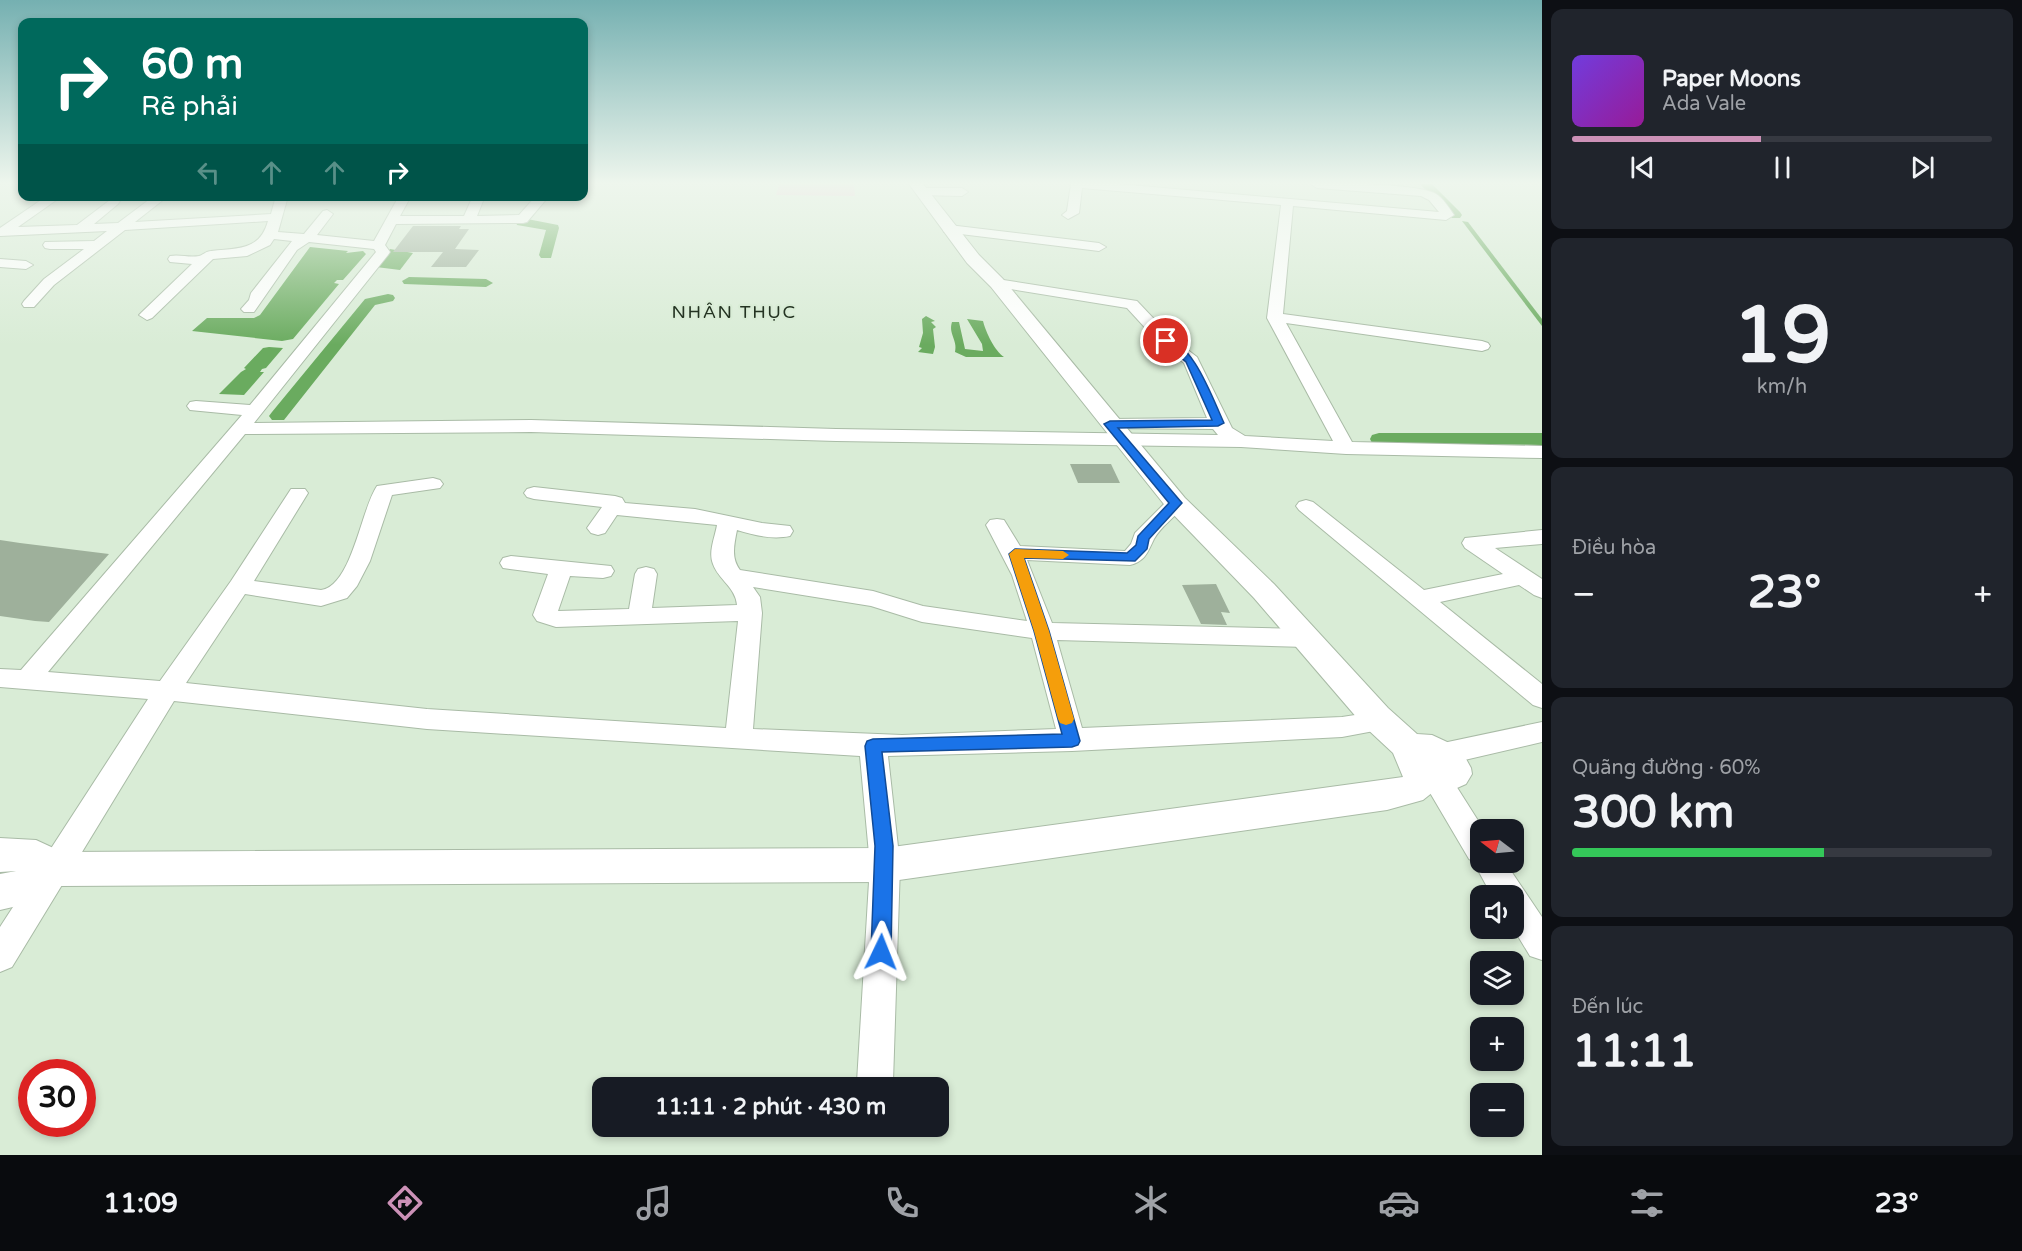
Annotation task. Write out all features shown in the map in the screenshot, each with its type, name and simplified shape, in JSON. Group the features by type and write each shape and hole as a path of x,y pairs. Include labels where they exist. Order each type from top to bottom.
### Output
{"street":[{"path":"29,304 49,282 107,238"},
{"path":"147,315 209,255 251,250 269,238"},
{"path":"27,680 255,411 383,252 378,245 306,238 292,247 249,309"},
{"path":"378,245 382,238"},
{"path":"957,238 973,259 997,283 1176,503 1264,591 1381,721 1429,764 1470,833"},
{"path":"1024,238 1099,247"},
{"path":"1283,238 1276,322 1346,448"},
{"path":"50,245 97,245"},
{"path":"175,259 203,260"},
{"path":"0,263 26,265"},
{"path":"997,283 1132,304 1166,341 1191,361 1218,423 1225,432 1241,441"},
{"path":"1275,317 1482,346"},
{"path":"196,406 255,411"},
{"path":"239,429 531,426 836,435 1117,432 1218,423"},
{"path":"1117,432 1346,448 1542,452"},
{"path":"239,586 321,598 331,597 341,592 370,534 384,490 433,484"},
{"path":"0,956 166,691 239,586 298,493"},
{"path":"534,493 615,502 598,528"},
{"path":"1015,554 1130,558 1142,546 1143,538 1176,503"},
{"path":"1306,506 1542,698"},
{"path":"611,508 695,515 742,523 761,530 782,531"},
{"path":"729,521 723,546 723,563 736,577 748,597 750,614 749,723"},
{"path":"998,525 1015,554 1042,631 1072,741"},
{"path":"1542,537 1473,543 1542,590"},
{"path":"511,563 603,571"},
{"path":"561,568 544,615 556,619 750,614"},
{"path":"639,618 646,574"},
{"path":"736,577 873,599 922,614 1042,631 1306,638"},
{"path":"1419,599 1522,577"},
{"path":"0,678 166,691 427,719 749,723 873,746 1072,741 1341,727 1381,721"},
{"path":"1429,764 1542,732"},
{"path":"873,746 885,866 876,1077"},
{"path":"0,892 29,887 53,869 885,866 1395,794 1416,788 1421,784 1429,764"},
{"path":"0,855 36,856 45,859 53,869"},
{"path":"1524,917 1542,945"}],"shaded area":[{"path":"1475,238 1480,238 1542,319 1542,326"},
{"path":"310,247 348,251 346,253 363,251 366,254 343,280 337,280 334,283 339,284 293,339 282,341 192,331 207,318 254,318 260,315"},
{"path":"390,249 413,253 400,270 376,267"},
{"path":"926,316 935,321 931,322 936,327 933,329 935,347 933,354 918,352 922,348 919,347 923,333 922,319"},
{"path":"967,319 983,321 991,341 1004,357 966,357 955,352 952,322 959,322 965,349 983,351 982,344"},
{"path":"263,348 283,348 266,368 262,369 260,372 264,372 244,395 219,394 246,369 244,368"}],"building":[{"path":"404,238 463,238 455,249 479,250 466,267 431,267 443,252 393,252"},
{"path":"1070,464 1111,464 1120,483 1078,483"},
{"path":"0,540 109,554 49,622 35,621 0,616"},
{"path":"1216,584 1230,613 1221,612 1227,625 1201,624 1182,585"}],"waterway":[{"path":"546,255 550,238"},
{"path":"409,281 486,283"},
{"path":"278,416 370,302 388,298"},
{"path":"1379,439 1542,439"}],"slow traffic":[{"path":"1063,555 1015,554 1042,631 1066,719"}],"district":[{"name":"NHÂN THỤC","path":"734,312"}],"route":[{"path":"881,952 885,866 873,746 1072,741 1042,631 1015,554 1130,558 1142,546 1143,538 1176,503 1110,424 1218,423 1191,361 1166,341"}]}
